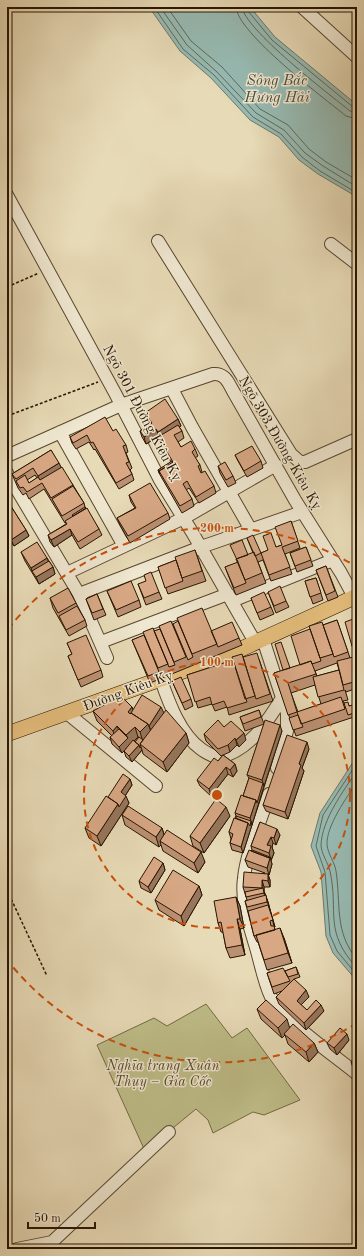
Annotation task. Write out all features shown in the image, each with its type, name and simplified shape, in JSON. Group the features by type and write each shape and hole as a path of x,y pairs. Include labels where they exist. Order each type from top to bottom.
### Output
{"main road":[{"name":"Đường Kiêu Kỵ","path":"7,734 228,655 355,597"}],"street":[{"path":"302,7 357,57"},
{"name":"Ngõ 301 Đường Kiêu Kỵ","path":"7,195 48,268 157,473 230,597 259,640 287,714 287,731 244,878 243,897 247,919 268,990 278,1008 357,1074"},
{"path":"158,241 291,454 300,462 305,462 357,439"},
{"path":"330,244 357,264"},
{"name":"Ngõ 303 Đường Kiêu Kỵ","path":"7,456 121,405 172,389 206,372 217,373 225,378 302,512 355,597"},
{"path":"172,389 251,530"},
{"path":"60,432 124,546"},
{"path":"67,573 184,518 276,465"},
{"path":"7,473 79,594 107,658"},
{"path":"79,594 201,547 302,512"},
{"path":"101,642 333,560"},
{"path":"161,680 170,704 184,730 200,749 217,758 228,756 256,736 282,698"},
{"path":"67,713 156,786"},
{"path":"17,1249 52,1242 169,1132"}],"path":[{"path":"7,287 48,268"},
{"path":"7,416 107,378"},
{"path":"7,890 47,976"}],"green space":[{"name":"Nghĩa trang Xuân Thụy – Gia Cốc","path":"206,1004 232,1038 247,1028 300,1100 264,1115 253,1112 213,1133 208,1120 196,1109 145,1151 97,1045 154,1018 167,1026"}],"water":[{"name":"Sông Bắc Hưng Hải","path":"149,7 250,7 275,37 357,105 357,197 318,174 299,160 279,137 250,120 211,78 180,51"},
{"path":"357,756 357,981 333,953 326,936 321,872 311,846 320,813"}],"building":[{"path":"165,399 178,419 158,432 156,429 144,437 140,431 152,423 145,413"},
{"path":"105,417 113,431 116,429 126,445 123,446 129,462 126,463 132,474 116,483 93,442 91,443 87,435 73,443 70,437"},
{"path":"178,425 182,431 174,435 181,447 191,441 195,449 192,452 200,465 198,466 201,473 205,471 214,486 196,497 187,481 183,484 192,499 180,506 159,471 173,462 158,437"},
{"path":"252,446 261,461 244,471 235,455"},
{"path":"51,450 59,463 38,476 33,468 16,479 12,474"},
{"path":"172,461 173,463 159,471 160,474 158,470"},
{"path":"225,462 233,476 226,480 218,466"},
{"path":"62,467 73,485 51,498 42,483 27,492 23,487 20,488 16,481 25,475 29,483 38,477 40,480"},
{"path":"150,483 168,513 128,536 117,518 136,508 129,495"},
{"path":"73,486 84,503 62,516 52,499"},
{"path":"7,500 26,530 11,540 7,533"},
{"path":"85,507 86,508 73,516 72,515"},
{"path":"87,508 99,529 78,542 70,529 51,540 48,535 67,524 65,521"},
{"path":"291,521 298,541 282,547 290,567 269,575 261,553 268,550 263,536 271,533 276,547 282,545 275,527"},
{"path":"253,535 261,553 255,556 247,538"},
{"path":"242,540 248,555 237,559 230,545"},
{"path":"37,542 47,558 31,568 21,552"},
{"path":"306,547 311,560 295,566 290,553"},
{"path":"195,550 202,571 182,578 175,557"},
{"path":"254,552 262,573 245,580 236,559"},
{"path":"176,560 183,581 165,588 158,567"},
{"path":"49,561 53,567 36,577 32,571"},
{"path":"238,562 246,583 234,588 225,567"},
{"path":"326,566 335,591 326,595 316,570"},
{"path":"151,572 159,592 144,598 138,584 146,581 144,575"},
{"path":"316,578 321,593 310,597 305,581"},
{"path":"131,581 139,600 116,610 107,591"},
{"path":"280,586 286,601 274,606 268,592"},
{"path":"68,588 76,603 58,613 50,598"},
{"path":"264,592 271,607 257,613 251,598"},
{"path":"97,594 103,609 92,613 86,599"},
{"path":"77,606 85,620 66,630 59,616"},
{"path":"202,608 217,644 192,654 177,618"},
{"path":"356,618 357,645 352,646 345,622"},
{"path":"337,620 348,652 334,657 323,625"},
{"path":"171,621 186,657 174,662 159,626"},
{"path":"178,621 193,657 188,660 173,624"},
{"path":"232,622 239,638 218,647 211,631"},
{"path":"322,622 333,654 320,658 309,626"},
{"path":"153,628 168,664 158,668 143,632"},
{"path":"160,629 175,665 169,667 154,631"},
{"path":"310,629 321,661 312,664 311,661 300,665 291,636"},
{"path":"86,635 101,670 78,680 68,656 72,654 67,643"},
{"path":"144,635 159,672 148,676 132,640"},
{"path":"281,642 290,668 283,670 275,644"},
{"path":"257,653 270,694 256,699 243,657"},
{"path":"242,654 255,696 245,699 232,657"},
{"path":"357,656 357,681 343,685 337,661"},
{"path":"233,660 247,702 227,708 224,701 212,705 210,697 195,702 187,675"},
{"path":"311,661 316,674 288,683 297,712 288,715 274,673"},
{"path":"339,670 344,690 318,697 313,677"},
{"path":"181,677 191,699 182,703 172,681"},
{"path":"142,695 161,707 149,726 131,713"},
{"path":"121,696 132,707 128,712 148,724 140,732 135,727 126,735 117,726 113,731 93,711"},
{"path":"341,697 345,709 301,724 297,712"},
{"path":"348,702 349,706 357,704 357,712 348,715 344,703"},
{"path":"166,710 186,733 163,762 140,744"},
{"path":"259,710 261,717 243,724 240,717"},
{"path":"298,715 303,727 293,730 289,718"},
{"path":"218,720 224,727 231,721 244,733 236,740 235,738 228,745 218,749 204,734"},
{"path":"265,720 280,725 262,780 247,775"},
{"path":"119,729 128,738 119,747 110,737"},
{"path":"287,735 307,742 285,812 263,805"},
{"path":"139,737 143,740 140,744 140,748 135,742"},
{"path":"133,740 139,745 129,756 124,751"},
{"path":"223,755 235,764 230,770 226,767 209,789 197,780 214,758 218,761"},
{"path":"123,774 130,779 121,792 126,796 119,807 118,804 108,797"},
{"path":"249,778 263,783 257,803 256,800 243,796"},
{"path":"241,795 256,800 250,818 235,813"},
{"path":"106,796 118,804 97,836 85,828"},
{"path":"216,799 226,807 200,843 190,836"},
{"path":"128,806 162,828 156,837 122,815"},
{"path":"236,816 251,821 250,826 248,823 236,818"},
{"path":"234,818 248,823 241,847 230,843 233,834 229,832"},
{"path":"260,822 277,829 274,838 271,837 267,845 271,846 269,853 251,846"},
{"path":"167,830 201,852 194,863 160,841"},
{"path":"249,850 270,858 267,868 245,860"},
{"path":"252,850 270,857 269,858 251,851"},
{"path":"154,857 163,863 148,887 139,881"},
{"path":"173,870 199,886 181,916 155,900"},
{"path":"244,872 268,874 268,881 262,880 262,888 243,887"},
{"path":"263,888 264,893 246,897 245,892"},
{"path":"266,895 267,902 247,907 245,901"},
{"path":"236,897 240,919 237,919 242,945 226,948 221,922 218,923 214,901"},
{"path":"268,905 273,920 270,921 271,926 274,926 275,930 254,936 248,911"},
{"path":"280,928 288,953 264,960 256,935"},
{"path":"296,967 298,974 288,977 285,971"},
{"path":"283,968 290,981 272,987 267,973"},
{"path":"294,979 306,990 297,1001 307,1010 316,1000 321,1005 304,1023 276,997"},
{"path":"266,1000 287,1019 278,1028 257,1009"},
{"path":"293,1024 314,1043 306,1052 284,1034"},
{"path":"340,1028 347,1034 334,1048 327,1043"},
{"path":"357,1055 357,1064 356,1066 351,1062"}]}
